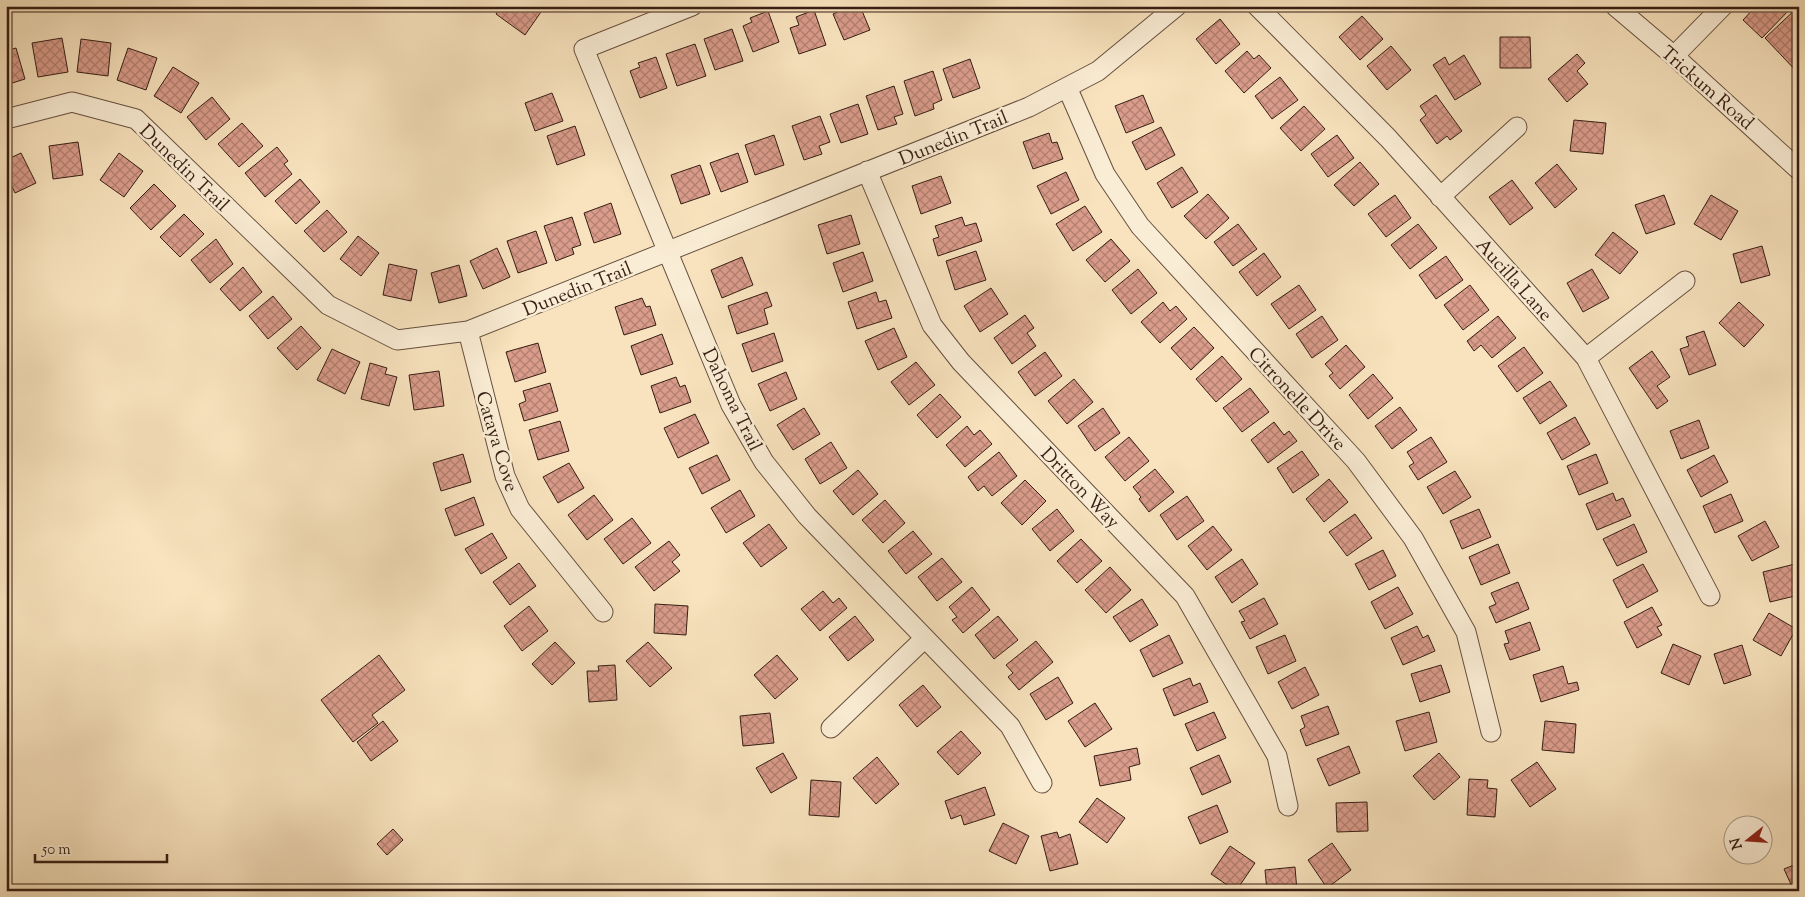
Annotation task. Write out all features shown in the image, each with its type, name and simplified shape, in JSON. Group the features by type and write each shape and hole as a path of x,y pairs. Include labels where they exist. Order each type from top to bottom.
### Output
{"street":[{"name":"Dahoma Trail","path":"692,6 584,50 666,252 731,405 764,462 807,516 1010,726 1042,783"},
{"name":"Dunedin Trail","path":"6,119 72,102 136,119 328,305 396,340 468,331 1029,107 1098,71 1178,6"},
{"name":"Aucilla Lane","path":"1257,6 1388,138 1586,358 1710,596"},
{"name":"Trickum Road","path":"1615,6 1674,56 1799,170"},
{"path":"1674,56 1722,6"},
{"name":"Citronelle Drive","path":"1067,87 1105,174 1140,226 1356,461 1413,538 1466,632 1491,732"},
{"path":"1440,196 1516,127"},
{"name":"Dritton Way","path":"867,172 932,325 961,362 1185,596 1277,756 1288,806"},
{"path":"1586,358 1685,281"},
{"name":"Cataya Cove","path":"468,331 505,476 520,508 603,612"},
{"path":"831,728 924,638"}],"building":[{"path":"501,6 538,6 543,9 525,35 496,14"},
{"path":"839,6 860,6 870,30 844,40 833,14 841,10"},
{"path":"1756,6 1793,6 1762,38 1743,20"},
{"path":"1799,6 1799,74 1765,38"},
{"path":"814,10 826,45 799,54 790,28 799,25 796,17"},
{"path":"768,11 779,42 753,52 743,26 752,22 750,18"},
{"path":"1362,16 1383,39 1360,60 1339,37"},
{"path":"1220,19 1240,44 1216,64 1196,39"},
{"path":"732,29 743,61 715,70 704,39"},
{"path":"1500,37 1530,37 1531,68 1500,68"},
{"path":"62,38 68,72 38,77 32,43"},
{"path":"81,39 111,43 108,76 77,72"},
{"path":"695,44 706,76 677,86 666,54"},
{"path":"1391,46 1411,70 1387,90 1367,66"},
{"path":"16,48 25,79 6,85 6,51"},
{"path":"128,48 157,58 146,90 117,80"},
{"path":"1247,51 1254,59 1259,55 1271,68 1244,93 1225,71"},
{"path":"1577,54 1585,63 1577,71 1588,84 1567,102 1548,79"},
{"path":"1464,55 1481,84 1455,100 1433,65 1445,57 1449,65"},
{"path":"656,57 667,88 640,98 630,71 640,67 638,63"},
{"path":"970,59 980,88 953,98 943,69"},
{"path":"173,67 199,83 181,113 154,96"},
{"path":"933,71 942,100 933,104 934,109 915,116 904,81"},
{"path":"1280,77 1298,100 1272,119 1255,96"},
{"path":"894,86 903,114 894,117 897,124 878,130 866,96"},
{"path":"552,93 563,121 535,131 525,103"},
{"path":"1143,95 1154,122 1126,133 1115,106"},
{"path":"1436,95 1462,131 1450,140 1447,136 1437,144 1420,120 1426,115 1420,106"},
{"path":"212,97 230,119 206,140 187,117"},
{"path":"858,104 868,134 841,143 830,114"},
{"path":"1304,106 1325,129 1301,151 1280,128"},
{"path":"820,116 830,142 819,146 822,154 804,160 792,126"},
{"path":"1574,120 1606,123 1603,154 1570,151"},
{"path":"242,123 263,146 239,167 218,144"},
{"path":"575,126 585,155 557,165 547,136"},
{"path":"1161,127 1175,155 1146,170 1132,142"},
{"path":"1049,133 1052,143 1057,142 1063,159 1033,169 1023,142"},
{"path":"774,135 784,165 755,175 745,145"},
{"path":"1337,135 1354,158 1328,177 1311,154"},
{"path":"78,142 83,175 53,179 49,146"},
{"path":"277,147 288,161 284,164 292,174 265,197 245,173"},
{"path":"21,153 36,183 15,193 6,174 6,160"},
{"path":"119,153 143,171 124,197 100,180"},
{"path":"738,153 748,182 721,192 710,163"},
{"path":"1360,162 1379,184 1354,206 1334,185"},
{"path":"1557,164 1577,189 1555,208 1535,183"},
{"path":"700,165 710,194 681,204 671,175"},
{"path":"1182,167 1198,192 1172,208 1157,183"},
{"path":"1066,172 1079,200 1051,214 1037,186"},
{"path":"941,176 951,203 921,214 912,186"},
{"path":"300,179 320,202 296,224 275,201"},
{"path":"1512,180 1533,208 1510,225 1489,197"},
{"path":"154,184 176,206 151,230 130,208"},
{"path":"1208,194 1229,218 1206,239 1184,216"},
{"path":"1395,195 1411,218 1386,237 1368,214"},
{"path":"1664,195 1675,224 1646,234 1635,205"},
{"path":"1711,195 1738,211 1721,240 1694,224"},
{"path":"611,203 621,234 594,243 584,213"},
{"path":"1085,206 1102,232 1073,251 1056,224"},
{"path":"327,210 347,232 324,252 304,231"},
{"path":"184,214 204,234 180,257 160,237"},
{"path":"851,215 860,244 827,254 818,225"},
{"path":"572,217 581,245 572,248 574,254 556,261 544,226"},
{"path":"962,217 965,226 976,223 982,241 938,256 933,239 939,237 935,226"},
{"path":"1238,224 1257,249 1233,266 1214,242"},
{"path":"1418,224 1437,248 1410,269 1391,245"},
{"path":"536,231 547,263 518,273 507,241"},
{"path":"1613,232 1638,252 1620,274 1595,255"},
{"path":"358,236 379,253 361,276 340,259"},
{"path":"216,239 233,264 210,283 191,260"},
{"path":"1111,239 1130,261 1105,282 1086,260"},
{"path":"1762,246 1770,275 1741,283 1733,254"},
{"path":"497,248 510,277 483,289 470,261"},
{"path":"976,251 986,280 955,290 946,261"},
{"path":"863,252 873,281 843,292 833,263"},
{"path":"1264,253 1281,277 1257,296 1239,272"},
{"path":"1446,256 1463,280 1436,299 1419,275"},
{"path":"742,257 753,285 722,298 711,270"},
{"path":"389,264 417,270 411,301 383,295"},
{"path":"459,265 467,296 439,303 431,273"},
{"path":"243,267 262,292 240,311 220,289"},
{"path":"1138,269 1157,293 1131,314 1112,290"},
{"path":"1592,269 1609,298 1583,312 1567,283"},
{"path":"1299,285 1316,310 1289,329 1271,304"},
{"path":"1470,285 1489,310 1463,330 1444,305"},
{"path":"991,288 1008,314 980,332 964,306"},
{"path":"767,292 772,306 764,309 768,324 737,334 728,306"},
{"path":"876,292 879,302 886,300 892,318 857,329 848,302"},
{"path":"273,296 292,319 268,339 249,316"},
{"path":"642,298 646,307 650,306 656,325 624,335 615,307"},
{"path":"1163,302 1170,311 1176,306 1187,319 1160,343 1141,322"},
{"path":"1739,302 1764,325 1744,347 1719,323"},
{"path":"1025,315 1034,328 1027,333 1036,346 1012,364 994,338"},
{"path":"1322,316 1338,340 1312,358 1296,334"},
{"path":"1498,316 1516,338 1492,358 1481,345 1474,351 1467,341"},
{"path":"301,326 321,348 297,370 277,348"},
{"path":"1194,327 1214,348 1191,370 1171,348"},
{"path":"894,328 907,357 878,370 865,341"},
{"path":"1704,331 1716,365 1689,375 1680,349 1689,346 1686,337"},
{"path":"774,333 783,361 752,372 742,344"},
{"path":"662,334 673,364 641,375 631,346"},
{"path":"538,343 546,372 515,382 506,352"},
{"path":"1346,345 1365,367 1340,389 1329,376 1333,373 1325,364"},
{"path":"1524,347 1543,373 1517,392 1498,366"},
{"path":"332,349 360,362 345,394 317,380"},
{"path":"1652,351 1670,377 1657,386 1668,401 1657,409 1629,368"},
{"path":"1045,352 1062,376 1035,396 1018,372"},
{"path":"1222,356 1242,379 1216,402 1196,379"},
{"path":"916,362 935,385 909,405 891,382"},
{"path":"370,363 387,368 385,374 397,377 389,406 361,399"},
{"path":"439,371 444,406 414,410 409,375"},
{"path":"786,372 797,399 770,411 758,384"},
{"path":"1373,374 1393,398 1368,419 1349,395"},
{"path":"676,377 680,387 685,385 691,402 660,413 651,386"},
{"path":"1074,379 1093,402 1067,424 1048,401"},
{"path":"1550,381 1567,406 1540,424 1523,398"},
{"path":"550,383 558,411 524,421 519,404 526,401 523,391"},
{"path":"1250,388 1269,412 1242,432 1223,408"},
{"path":"940,394 961,417 937,438 917,415"},
{"path":"1400,407 1417,430 1392,449 1375,426"},
{"path":"804,408 820,434 793,450 777,425"},
{"path":"1103,408 1120,433 1095,451 1078,426"},
{"path":"695,414 709,443 678,458 664,428"},
{"path":"1575,417 1590,444 1562,460 1547,433"},
{"path":"1699,420 1709,448 1681,459 1670,431"},
{"path":"560,421 569,451 538,460 529,430"},
{"path":"1274,422 1284,435 1289,431 1297,441 1268,463 1251,440"},
{"path":"967,426 974,435 980,430 992,444 965,467 946,445"},
{"path":"1129,437 1149,461 1125,481 1105,457"},
{"path":"1431,437 1447,462 1418,480 1409,466 1414,463 1407,452"},
{"path":"831,442 847,468 820,484 805,459"},
{"path":"1302,451 1319,475 1293,493 1277,468"},
{"path":"999,452 1017,476 992,496 984,486 978,491 968,477"},
{"path":"463,454 471,482 441,491 433,463"},
{"path":"1596,454 1608,483 1579,495 1567,466"},
{"path":"717,455 730,480 702,494 689,468"},
{"path":"1714,455 1728,482 1701,497 1687,470"},
{"path":"569,463 584,488 558,503 543,477"},
{"path":"1155,469 1174,492 1149,512 1133,487"},
{"path":"858,470 878,494 853,515 833,491"},
{"path":"1455,471 1471,497 1443,514 1427,487"},
{"path":"1329,479 1348,502 1324,522 1306,499"},
{"path":"1025,480 1046,501 1022,525 1001,503"},
{"path":"740,490 755,516 726,533 711,508"},
{"path":"1613,493 1616,501 1623,498 1631,516 1597,530 1586,504"},
{"path":"1731,494 1743,521 1715,533 1703,506"},
{"path":"594,495 613,520 587,540 568,515"},
{"path":"1187,496 1204,521 1177,540 1160,515"},
{"path":"474,497 484,525 455,536 445,509"},
{"path":"885,500 905,523 883,543 862,520"},
{"path":"1057,509 1074,531 1050,551 1032,529"},
{"path":"1479,509 1491,537 1462,549 1450,521"},
{"path":"1355,514 1372,538 1347,556 1329,532"},
{"path":"632,518 651,543 623,564 604,539"},
{"path":"1765,521 1779,547 1752,561 1738,536"},
{"path":"769,524 787,548 761,567 743,543"},
{"path":"1634,524 1647,552 1617,566 1603,539"},
{"path":"1213,526 1232,550 1207,570 1188,546"},
{"path":"913,531 932,554 906,574 888,551"},
{"path":"492,533 507,558 481,574 465,549"},
{"path":"1081,539 1102,561 1077,583 1057,561"},
{"path":"669,541 680,555 672,562 680,571 654,591 635,567"},
{"path":"1498,544 1510,573 1481,585 1469,557"},
{"path":"1383,550 1396,576 1369,590 1355,564"},
{"path":"942,558 962,582 937,601 918,577"},
{"path":"1242,559 1258,584 1232,603 1215,577"},
{"path":"519,563 536,586 510,605 493,582"},
{"path":"1643,564 1658,591 1627,608 1613,580"},
{"path":"1795,564 1799,580 1799,595 1770,602 1763,572"},
{"path":"1110,567 1131,590 1106,613 1085,590"},
{"path":"1518,582 1529,609 1496,623 1489,607 1496,604 1491,593"},
{"path":"972,587 990,610 963,633 952,620 957,617 949,607"},
{"path":"1398,587 1413,614 1385,629 1371,602"},
{"path":"823,591 833,603 839,598 847,608 820,631 801,609"},
{"path":"1264,598 1278,624 1250,639 1241,622 1245,621 1239,611"},
{"path":"1142,599 1158,625 1130,642 1113,617"},
{"path":"655,604 688,606 686,635 654,633"},
{"path":"529,606 548,631 522,651 504,626"},
{"path":"1652,607 1662,625 1657,627 1662,635 1637,648 1624,622"},
{"path":"1769,613 1796,629 1781,656 1753,640"},
{"path":"855,616 874,640 848,661 829,637"},
{"path":"998,616 1018,640 994,659 975,635"},
{"path":"1530,622 1540,650 1510,660 1504,644 1509,643 1505,631"},
{"path":"1417,626 1423,638 1428,635 1435,651 1403,665 1391,638"},
{"path":"1169,635 1183,663 1153,677 1140,650"},
{"path":"1285,635 1296,661 1268,674 1256,647"},
{"path":"1036,641 1053,662 1019,690 1008,677 1013,673 1006,665"},
{"path":"555,642 575,663 552,685 532,664"},
{"path":"648,642 672,668 650,687 626,661"},
{"path":"1673,644 1701,656 1689,685 1661,673"},
{"path":"1742,645 1751,675 1724,684 1714,654"},
{"path":"379,655 405,690 372,715 378,723 353,742 321,700"},
{"path":"777,655 798,679 775,699 754,675"},
{"path":"615,665 617,700 589,702 587,671 599,671 598,666"},
{"path":"1441,665 1450,692 1420,702 1411,674"},
{"path":"1563,666 1568,684 1577,682 1579,690 1541,702 1533,675"},
{"path":"1305,667 1319,695 1292,709 1278,682"},
{"path":"1058,677 1073,703 1046,720 1030,694"},
{"path":"1190,678 1193,686 1200,683 1208,702 1174,716 1163,689"},
{"path":"923,685 941,707 917,727 899,705"},
{"path":"1095,703 1112,729 1085,747 1068,721"},
{"path":"1328,706 1339,734 1306,746 1300,730 1305,727 1301,716"},
{"path":"1214,712 1226,738 1197,751 1185,724"},
{"path":"1429,712 1437,742 1405,751 1396,721"},
{"path":"770,713 774,743 743,746 740,716"},
{"path":"383,721 398,741 371,761 357,742"},
{"path":"1545,721 1576,724 1574,753 1542,750"},
{"path":"961,731 981,753 958,775 937,752"},
{"path":"1349,746 1360,773 1329,786 1317,759"},
{"path":"1137,748 1140,764 1129,767 1131,780 1100,786 1094,756"},
{"path":"783,753 797,778 771,793 756,768"},
{"path":"1439,753 1460,777 1434,800 1413,776"},
{"path":"1219,755 1231,782 1202,795 1190,768"},
{"path":"877,757 899,784 876,804 853,778"},
{"path":"1537,762 1556,789 1530,807 1511,780"},
{"path":"1469,779 1488,780 1487,788 1497,789 1495,817 1467,815"},
{"path":"811,780 841,782 839,817 809,815"},
{"path":"985,787 995,815 964,825 961,815 951,819 945,801"},
{"path":"1097,798 1125,818 1107,843 1079,822"},
{"path":"1367,802 1368,831 1337,832 1336,803"},
{"path":"1217,805 1228,832 1200,844 1188,817"},
{"path":"1003,823 1029,836 1016,864 989,851"},
{"path":"393,829 403,840 387,855 377,844"},
{"path":"1057,832 1059,838 1070,834 1078,864 1050,871 1041,836"},
{"path":"1332,843 1351,870 1327,888 1308,860"},
{"path":"1230,846 1255,863 1236,891 1211,874"},
{"path":"1799,863 1799,891 1794,891 1784,869"},
{"path":"1295,867 1297,891 1267,891 1265,870"}]}
